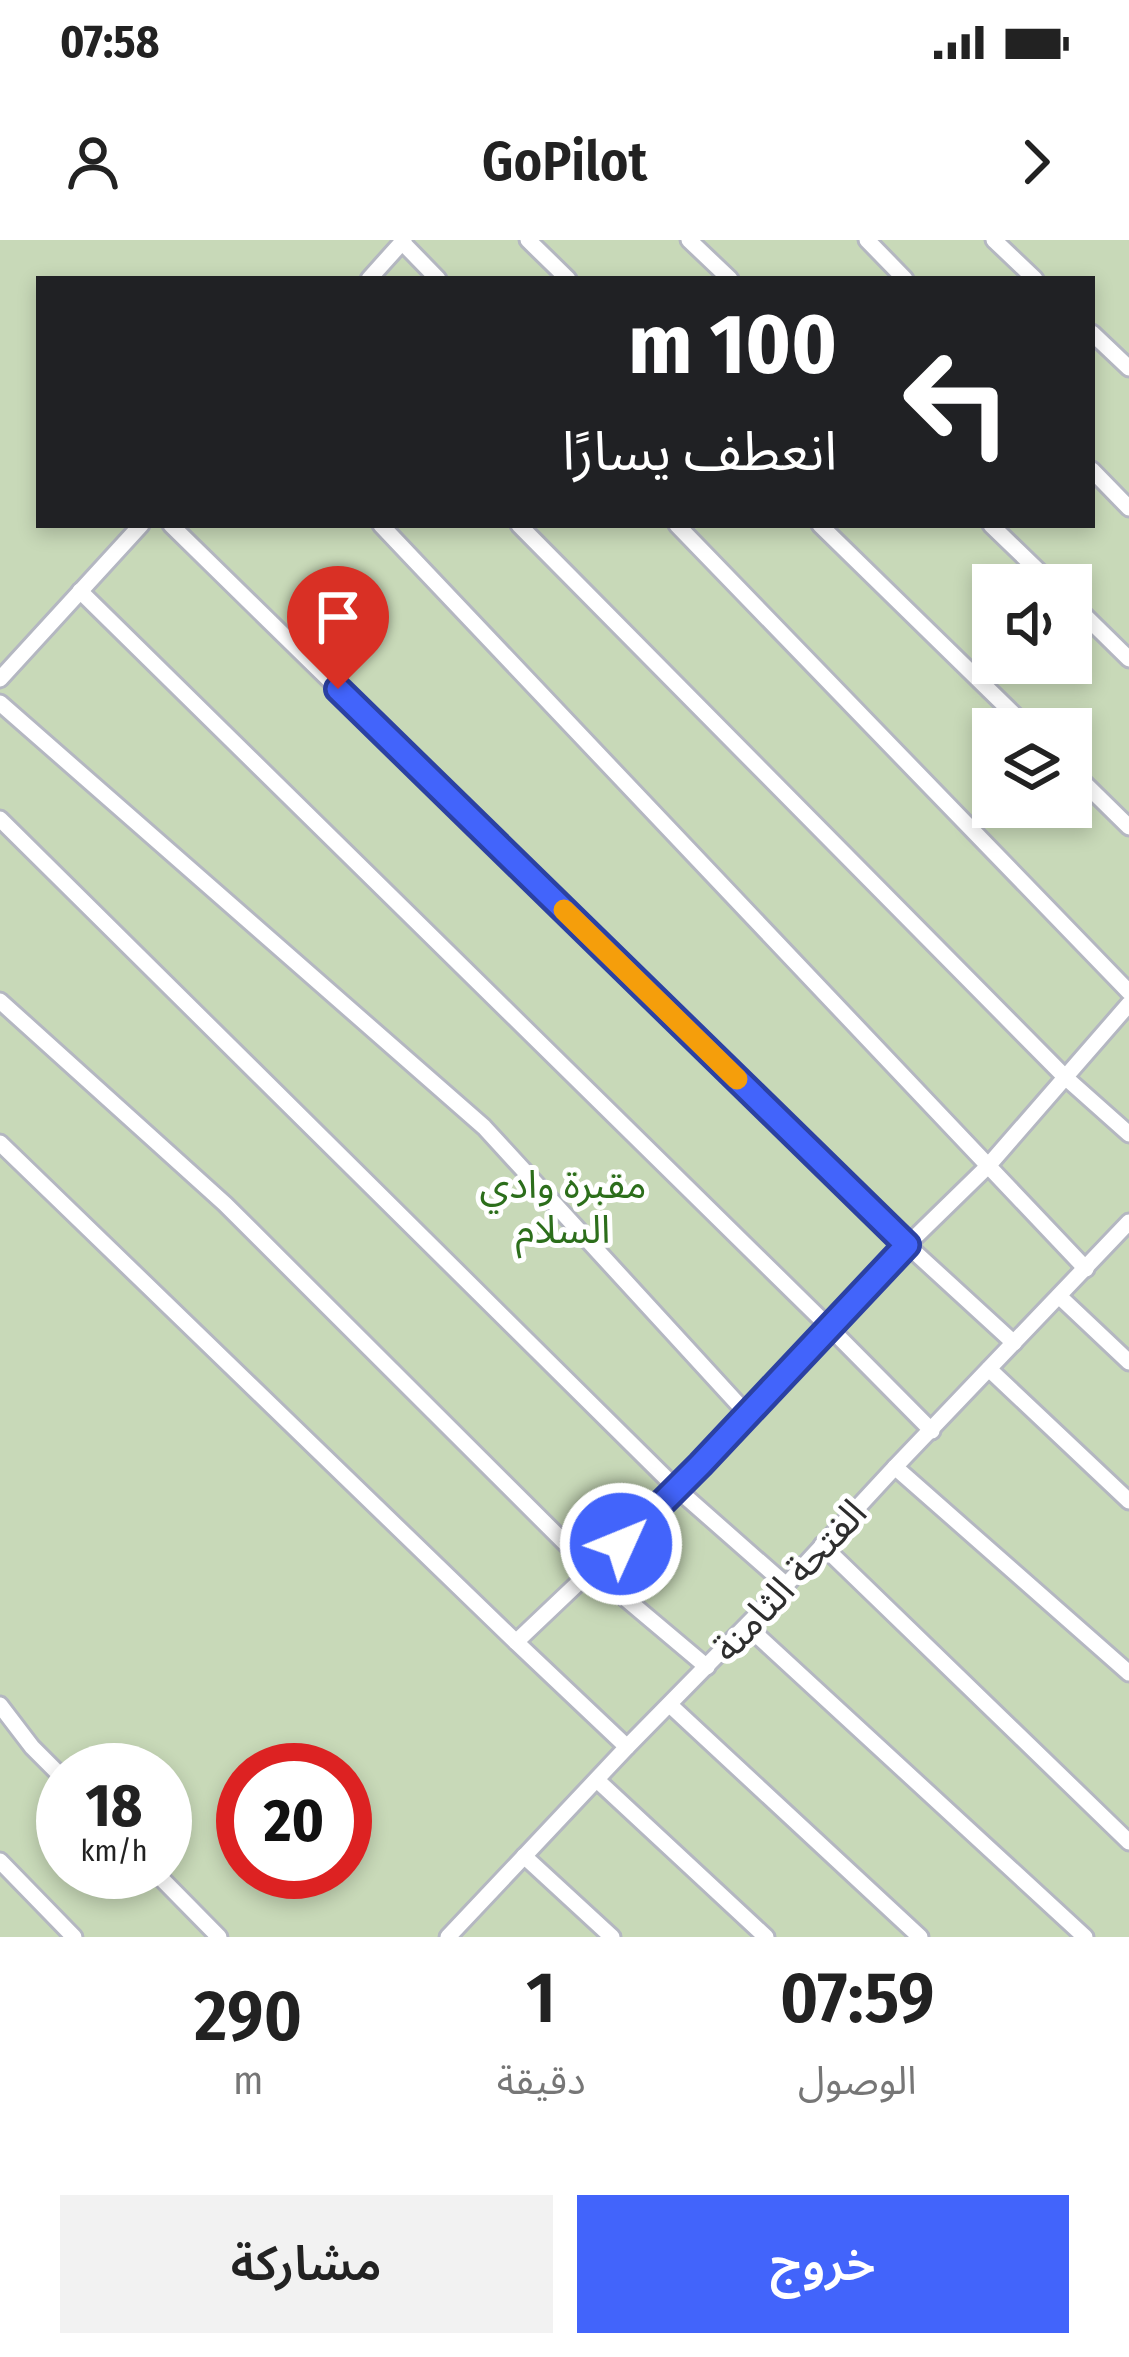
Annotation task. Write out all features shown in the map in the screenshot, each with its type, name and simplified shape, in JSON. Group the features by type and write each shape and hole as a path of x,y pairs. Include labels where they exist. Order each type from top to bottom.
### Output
{"lane":[{"path":"528,240 565,276"},
{"path":"689,240 727,276"},
{"path":"867,240 902,276"},
{"path":"994,240 1032,276"},
{"path":"372,276 403,241 435,276"},
{"path":"1095,336 1129,368"},
{"path":"1095,473 1129,508"},
{"path":"0,679 138,528"},
{"path":"174,528 1013,1343"},
{"path":"384,528 1086,1269"},
{"path":"522,528 1065,1077 1129,1134"},
{"path":"679,528 1129,992"},
{"path":"823,528 1007,708"},
{"path":"994,528 1031,564"},
{"path":"80,591 932,1431"},
{"path":"1092,623 1129,659"},
{"path":"0,703 484,1127 748,1415"},
{"path":"1092,791 1129,827"},
{"path":"0,819 677,1490 786,1585"},
{"path":"0,1001 225,1204 593,1571 707,1667"},
{"path":"516,1642 677,1490 907,1245 988,1166 1129,1004"},
{"path":"0,1143 627,1747"},
{"name":"الفتحة الثامنة","path":"460,1933 524,1856 1129,1222"},
{"path":"1059,1296 1129,1362"},
{"path":"989,1369 1129,1501"},
{"path":"895,1467 1129,1673"},
{"path":"823,1545 1129,1842"},
{"path":"747,1626 1085,1937"},
{"path":"0,1705 36,1751"},
{"path":"670,1705 920,1937"},
{"path":"597,1780 766,1937"},
{"path":"524,1856 612,1937"},
{"path":"0,1861 74,1937"},
{"path":"182,1899 219,1937"}],"green space":[{"name":"مقبرة وادي السلام","path":"0,240 1129,240 1129,1937 0,1937"}],"slow traffic":[{"path":"564,910 737,1079"}],"route":[{"path":"338,689 907,1245 621,1544"}]}
